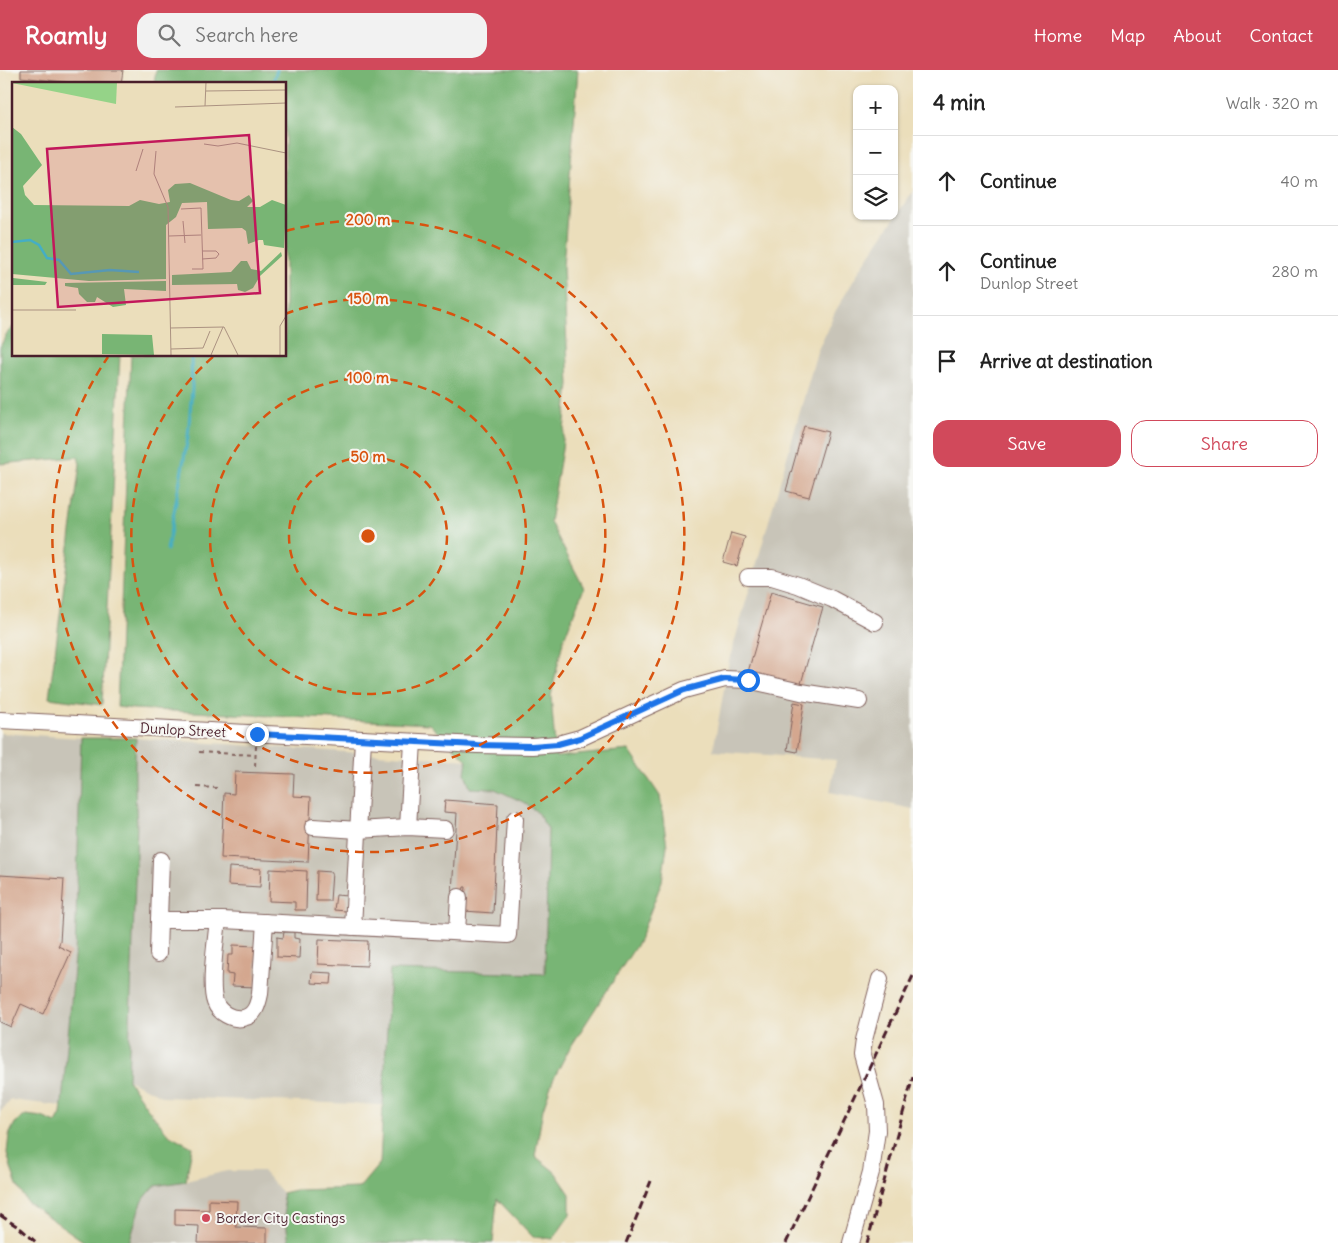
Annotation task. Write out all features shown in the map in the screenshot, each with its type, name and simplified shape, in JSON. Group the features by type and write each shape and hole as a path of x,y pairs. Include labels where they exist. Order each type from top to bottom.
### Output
{"street":[{"path":"748,577 772,577 798,585 832,599 875,622"},
{"name":"Dunlop Street","path":"0,720 517,746 558,744 580,738 684,690 725,679 756,682 801,692 859,701"},
{"path":"353,927 363,739"},
{"path":"408,826 413,742"},
{"path":"159,920 265,922 508,935 515,819"},
{"path":"313,827 358,830 408,826 445,829"},
{"path":"158,954 161,860"},
{"path":"457,932 459,897"},
{"path":"218,920 213,978 215,1001 218,1008 224,1014 238,1019 247,1018 254,1012 257,1006 260,994 265,922"},
{"path":"851,1243 871,1172 876,1131 876,1105 862,1056 864,1040 880,980"}],"path":[{"path":"254,766 257,734"},
{"path":"199,752 255,755"},
{"path":"197,786 217,788"}],"shaded area":[{"path":"913,191 913,809 830,792 836,760 713,751 729,661 817,352 835,312 864,263 893,220 898,220 898,213"},
{"path":"0,733 81,738 75,958 62,1106 11,1100 0,1112"},
{"path":"136,738 467,760 465,773 470,788 495,789 523,802 536,811 548,829 545,974 390,970 383,1105 164,1097 128,1080 137,825 134,767"},
{"path":"227,1171 263,1171 282,1193 289,1243 129,1243 141,1202 155,1186"}],"green space":[{"path":"156,70 578,70 563,267 569,384 562,449 550,522 584,588 563,641 551,696 556,757 629,750 660,796 667,846 662,881 639,941 568,1051 553,1080 543,1109 535,1156 555,1172 570,1194 570,1215 553,1239 533,1237 497,1199 493,1243 289,1243 282,1193 295,1190 359,1188 380,1163 390,970 545,974 548,829 536,811 523,802 495,789 470,788 465,773 467,760 429,724 117,707 131,356 286,356 286,82 154,82"},
{"path":"12,328 12,356 120,356 102,705 49,698 80,464 78,457 0,464 0,347 7,333"},
{"path":"81,738 136,738 135,782 137,825 128,1080 168,1134 192,1147 186,1181 155,1186 141,1202 129,1243 86,1243 27,1202 17,1185 7,1153 9,1135 15,1123 26,1115 42,1117 56,1123 61,1114 75,958"}],"building":[{"path":"21,70 123,70 121,82 63,82 21,77"},
{"path":"804,426 828,432 809,497 786,491"},
{"path":"731,533 745,537 737,566 723,562"},
{"path":"771,592 823,607 800,687 748,672"},
{"path":"794,702 804,704 797,752 787,750"},
{"path":"235,772 294,774 293,796 311,797 308,862 221,858 224,793 234,794"},
{"path":"445,800 498,804 493,913 464,911 466,887 464,887 463,892 452,892 457,813 444,812"},
{"path":"229,867 261,869 260,887 228,885"},
{"path":"270,869 307,871 306,910 295,910 295,902 269,901"},
{"path":"317,871 332,872 330,901 316,901"},
{"path":"0,875 64,879 60,942 58,946 71,952 43,1014 21,1004 11,1027 0,1022"},
{"path":"336,895 347,896 346,911 334,910"},
{"path":"284,932 294,932 294,938 300,939 299,958 277,957 277,937 283,938"},
{"path":"319,939 368,941 367,966 318,964"},
{"path":"233,945 257,946 256,987 232,986 233,975 227,974 228,955 233,955"},
{"path":"312,972 332,973 331,984 311,983"},
{"name":"Border City Castings","path":"209,1200 237,1201 236,1227 267,1228 267,1243 198,1243 199,1226 175,1225 175,1209 209,1210"}],"waterway":[{"path":"273,82 277,70"},
{"path":"167,550 188,437 192,388 191,356"}],"railway":[{"path":"786,1243 913,976"},
{"path":"867,1243 913,1077"},
{"path":"626,1243 651,1181"},
{"path":"0,1215 21,1229 37,1243"}],"place":[{"name":"Border City Castings","path":"206,1218"}],"route":[{"path":"257,734 477,745 543,746 569,742 580,738 684,690 725,679 748,680"}]}
